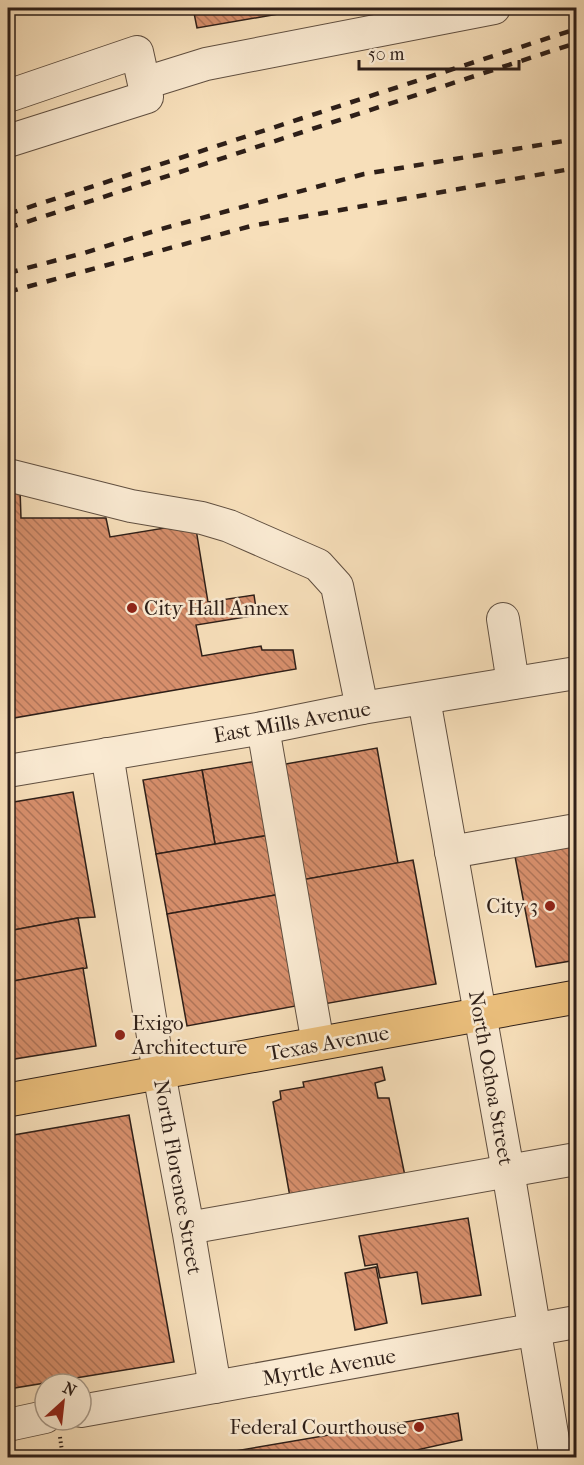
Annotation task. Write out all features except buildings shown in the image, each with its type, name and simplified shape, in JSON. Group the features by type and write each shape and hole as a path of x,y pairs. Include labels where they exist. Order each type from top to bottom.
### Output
{"main road":[{"name":"Texas Avenue","path":"8,1100 576,997"}],"street":[{"path":"145,83 206,64 489,8"},
{"path":"8,96 137,52 147,97 8,141"},
{"path":"8,475 131,506 229,525 318,565 337,586 362,708"},
{"path":"503,619 513,683"},
{"name":"East Mills Avenue","path":"8,771 263,728 362,708 576,673"},
{"name":"North Ochoa Street","path":"424,699 478,1014 508,1171 556,1458"},
{"path":"263,728 318,1044"},
{"name":"North Florence Street","path":"107,754 159,1073 215,1387"},
{"path":"452,852 576,830"},
{"path":"188,1228 576,1159"},
{"name":"Myrtle Avenue","path":"93,1409 576,1322"},
{"path":"8,1425 33,1420"}],"railway":[{"path":"8,214 576,29"},
{"path":"8,228 576,43"},
{"path":"8,273 364,174 576,139"},
{"path":"8,292 251,226 576,168"}],"place":[{"name":"City Hall Annex","path":"132,608"},
{"name":"City 3","path":"550,906"},
{"name":"Exigo Architecture","path":"120,1035"},
{"name":"Federal Courthouse","path":"419,1427"}]}
